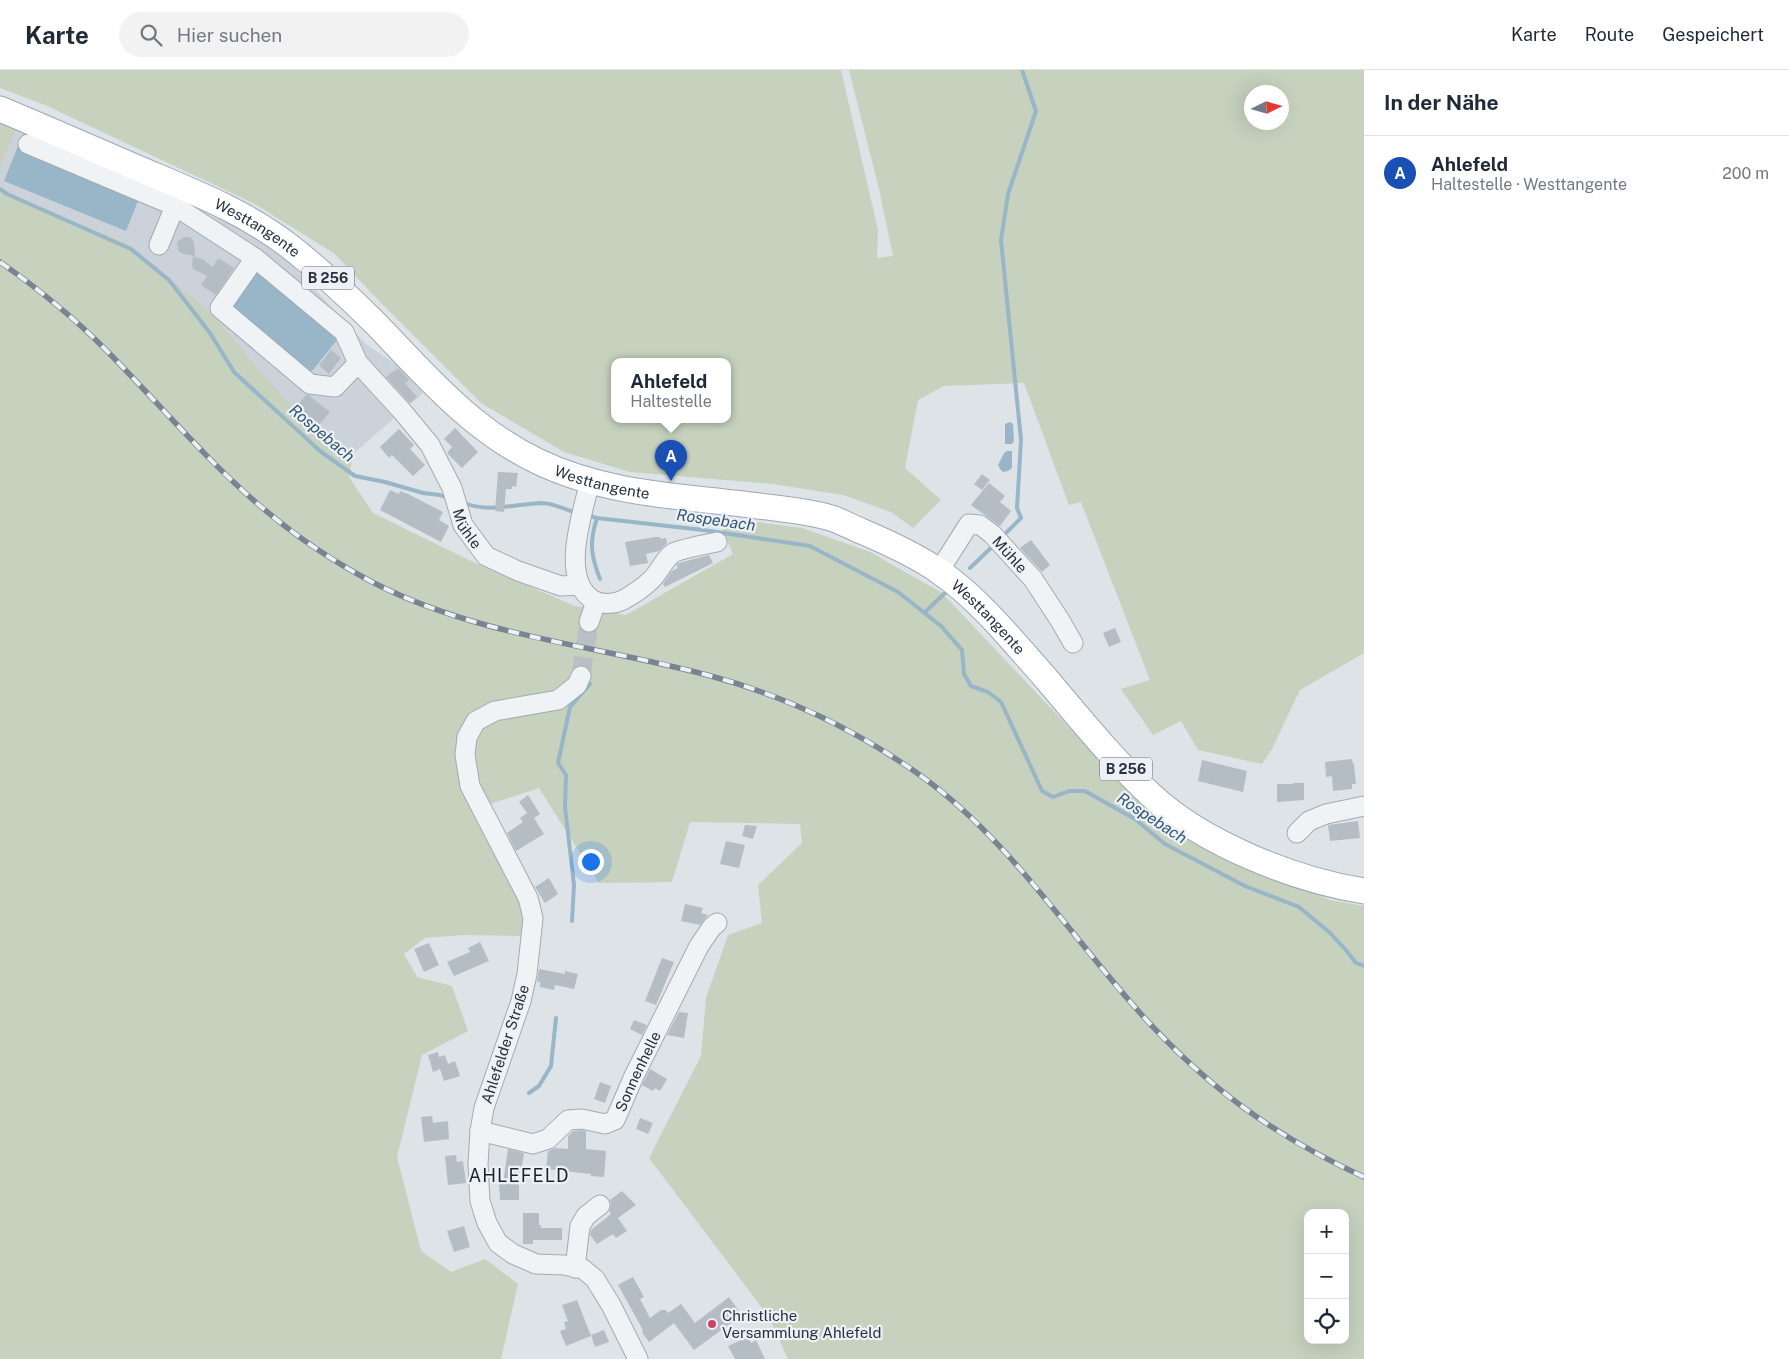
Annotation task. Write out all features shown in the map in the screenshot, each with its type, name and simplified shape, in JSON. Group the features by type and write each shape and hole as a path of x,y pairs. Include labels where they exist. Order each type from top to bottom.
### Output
{"main road":[{"name":"Westtangente","path":"0,109 198,193 253,222 289,246 340,288 438,389 466,414 497,438 587,493 644,493 792,510 831,518 886,542 939,571 992,616 1106,749 1154,798 1194,828 1238,851 1285,871 1333,886 1364,891"}],"street":[{"name":"Mühle","path":"28,144 175,206 255,258 344,332 358,363 430,445 452,488 456,508 463,526 486,556 518,571 561,586 580,585"},
{"path":"159,246 175,206"},
{"path":"255,258 220,308 310,384 334,387 358,363"},
{"path":"587,493 577,531 574,563 580,585 589,597 596,602 610,603 621,601 651,580 672,554 717,542"},
{"name":"Mühle","path":"939,571 969,524 980,525 992,534 1033,579 1062,622 1073,643"},
{"path":"588,622 596,602"},
{"name":"Ahlefelder Straße","path":"581,676 577,685 558,700 495,711 476,721 467,737 465,755 470,786 528,898 534,918 527,974 521,1001 484,1108 480,1131 478,1164 480,1201 498,1243 514,1254 536,1264 564,1265 583,1269 595,1279 611,1305 638,1359"},
{"path":"1297,833 1309,821 1326,814 1364,806"},
{"name":"Sonnenhelle","path":"480,1131 533,1144 548,1139 568,1120 582,1119 605,1124 615,1120 634,1076 699,946 712,927 718,923"},
{"path":"575,1268 580,1226 586,1216 600,1205"}],"shaded area":[{"path":"17,127 196,204 282,254 367,345 399,366 423,393 353,454 336,459 287,403 128,244 0,190 0,169"}],"green space":[{"path":"0,70 841,70 878,230 877,258 893,256 879,189 849,70 1364,70 1364,653 1300,690 1272,749 1262,764 1198,750 1181,721 1153,735 1121,689 1150,680 1081,502 1069,505 1024,383 944,386 918,400 905,468 941,500 913,528 891,512 843,495 773,484 630,472 564,452 481,403 335,254 253,203 45,105 0,88"},
{"path":"0,120 17,127 0,169"},
{"path":"0,190 128,244 209,312 336,458 353,454 349,477 373,513 475,563 575,606 626,615 733,554 717,517 802,528 870,552 942,593 1148,811 1222,853 1330,900 1364,906 1364,1359 788,1359 769,1317 649,1158 701,1056 706,998 728,935 762,923 758,885 802,843 800,824 690,822 672,882 599,883 539,788 472,810 520,892 524,936 462,935 425,938 404,954 417,977 452,986 468,1031 422,1055 397,1157 421,1251 451,1272 485,1259 518,1284 501,1359 0,1359"}],"water":[{"path":"18,146 140,196 126,231 4,181"},
{"path":"260,269 335,329 337,340 312,371 303,371 228,310"},
{"path":"1010,422 1013,424 1014,441 1012,444 1005,444 1005,424"},
{"path":"1007,451 1012,451 1012,468 1003,472 998,465"}],"building":[{"path":"184,237 190,237 194,242 195,256 178,251 177,242"},
{"path":"193,256 202,259 213,267 218,258 234,268 216,295 201,285 207,276 193,269"},
{"path":"331,350 341,358 329,374 319,365"},
{"path":"398,368 409,380 405,383 417,397 410,403 386,377"},
{"path":"307,394 330,412 319,425 295,408"},
{"path":"455,428 478,452 462,468 447,453 452,447 444,439"},
{"path":"399,429 414,445 410,449 425,465 413,476 392,455 389,458 380,447"},
{"path":"498,472 518,473 516,487 512,486 512,489 506,489 504,512 495,511"},
{"path":"982,474 990,480 982,490 974,484"},
{"path":"989,483 1005,496 1000,502 1011,511 1000,526 971,505"},
{"path":"390,490 399,494 400,491 408,494 443,512 439,520 449,526 441,542 380,510"},
{"path":"655,537 666,538 667,543 659,551 646,554 648,563 630,566 625,542"},
{"path":"1031,540 1050,565 1042,572 1020,548"},
{"path":"709,555 713,563 665,587 663,584 672,571 678,568 676,565"},
{"path":"1115,628 1121,642 1109,647 1103,633"},
{"path":"1352,759 1356,784 1352,784 1352,789 1333,791 1332,776 1326,777 1325,762"},
{"path":"1202,760 1247,771 1243,792 1198,781"},
{"path":"1304,783 1304,800 1277,802 1277,784"},
{"path":"528,795 540,814 534,818 544,834 516,851 507,833 523,822 520,818 527,813 519,802"},
{"path":"1358,821 1360,838 1330,841 1328,825"},
{"path":"745,825 757,826 753,839 742,836"},
{"path":"726,841 745,845 739,868 720,864"},
{"path":"549,878 558,894 545,903 535,887"},
{"path":"685,904 703,908 701,913 708,915 700,925 681,921"},
{"path":"480,942 489,961 454,976 447,962 470,952 468,948"},
{"path":"429,943 439,965 424,972 414,949"},
{"path":"662,958 674,962 656,1005 645,1001"},
{"path":"539,969 565,974 565,971 578,974 574,989 555,985 554,990 540,987 540,982 537,982"},
{"path":"679,1012 688,1013 684,1038 667,1035"},
{"path":"634,1020 647,1025 642,1035 630,1029"},
{"path":"438,1052 439,1057 445,1055 448,1064 455,1061 460,1076 444,1081 440,1069 433,1072 428,1055"},
{"path":"650,1069 667,1079 660,1091 655,1088 653,1091 642,1085"},
{"path":"600,1082 611,1086 605,1103 594,1099"},
{"path":"432,1116 433,1123 448,1121 449,1139 424,1142 421,1117"},
{"path":"640,1118 653,1123 648,1134 636,1129"},
{"path":"573,1131 586,1131 586,1149 606,1151 604,1177 546,1169 548,1151 555,1148 568,1149 568,1136"},
{"path":"508,1149 524,1153 521,1172 519,1172 519,1200 500,1200 499,1184 503,1184"},
{"path":"456,1155 457,1162 463,1161 466,1183 448,1185 445,1156"},
{"path":"622,1191 636,1205 618,1218 627,1231 616,1238 613,1234 597,1244 590,1235 591,1230 611,1214 609,1211 610,1200"},
{"path":"523,1213 539,1213 539,1225 541,1225 541,1228 562,1228 562,1240 533,1240 533,1244 523,1244"},
{"path":"464,1226 470,1247 454,1252 447,1231"},
{"path":"633,1277 644,1297 640,1299 650,1318 661,1310 666,1310 668,1313 681,1304 695,1323 729,1297 742,1315 694,1350 674,1323 649,1342 618,1285"},
{"path":"577,1300 591,1336 566,1346 560,1331 566,1329 564,1322 568,1321 562,1305"},
{"path":"604,1330 609,1342 595,1347 591,1335"},
{"path":"748,1337 751,1343 756,1340 765,1359 735,1359 728,1346"}],"waterway":[{"path":"1004,535 1021,518 1017,508 1021,440 1001,240 1008,194 1036,111 1022,70"},
{"name":"Rospebach","path":"0,189 7,194 131,249 169,280 210,333 234,372 320,451 355,476 448,498"},
{"name":"Rospebach","path":"464,503 493,508 546,503 577,513"},
{"name":"Rospebach","path":"586,515 810,546 898,592 941,626 962,650 964,674 971,686 988,692 1001,702 1042,791 1053,797 1069,791 1085,791 1135,819 1165,844 1245,886 1299,907 1329,932 1356,963 1364,966"},
{"path":"597,518 592,549 600,579"},
{"path":"970,568 993,546"},
{"path":"924,613 945,593"},
{"path":"572,921 574,885 565,807 566,775 558,763 570,707 590,684"},
{"path":"529,1093 539,1086 551,1066 556,1018"}],"tunnel":[{"path":"581,676 589,622"}],"railway":[{"path":"0,262 54,303 92,336 238,487 287,527 362,577 418,603 458,617 542,639 711,676 766,693 844,728 917,773 950,798 980,826 1035,887 1141,1014 1191,1064 1217,1087 1271,1127 1331,1161 1364,1177"}],"place":[{"name":"Ahlefeld","path":"671,481"},
{"name":"Christliche Versammlung Ahlefeld","path":"712,1324"}],"district":[{"name":"AHLEFELD","path":"519,1175"}]}
